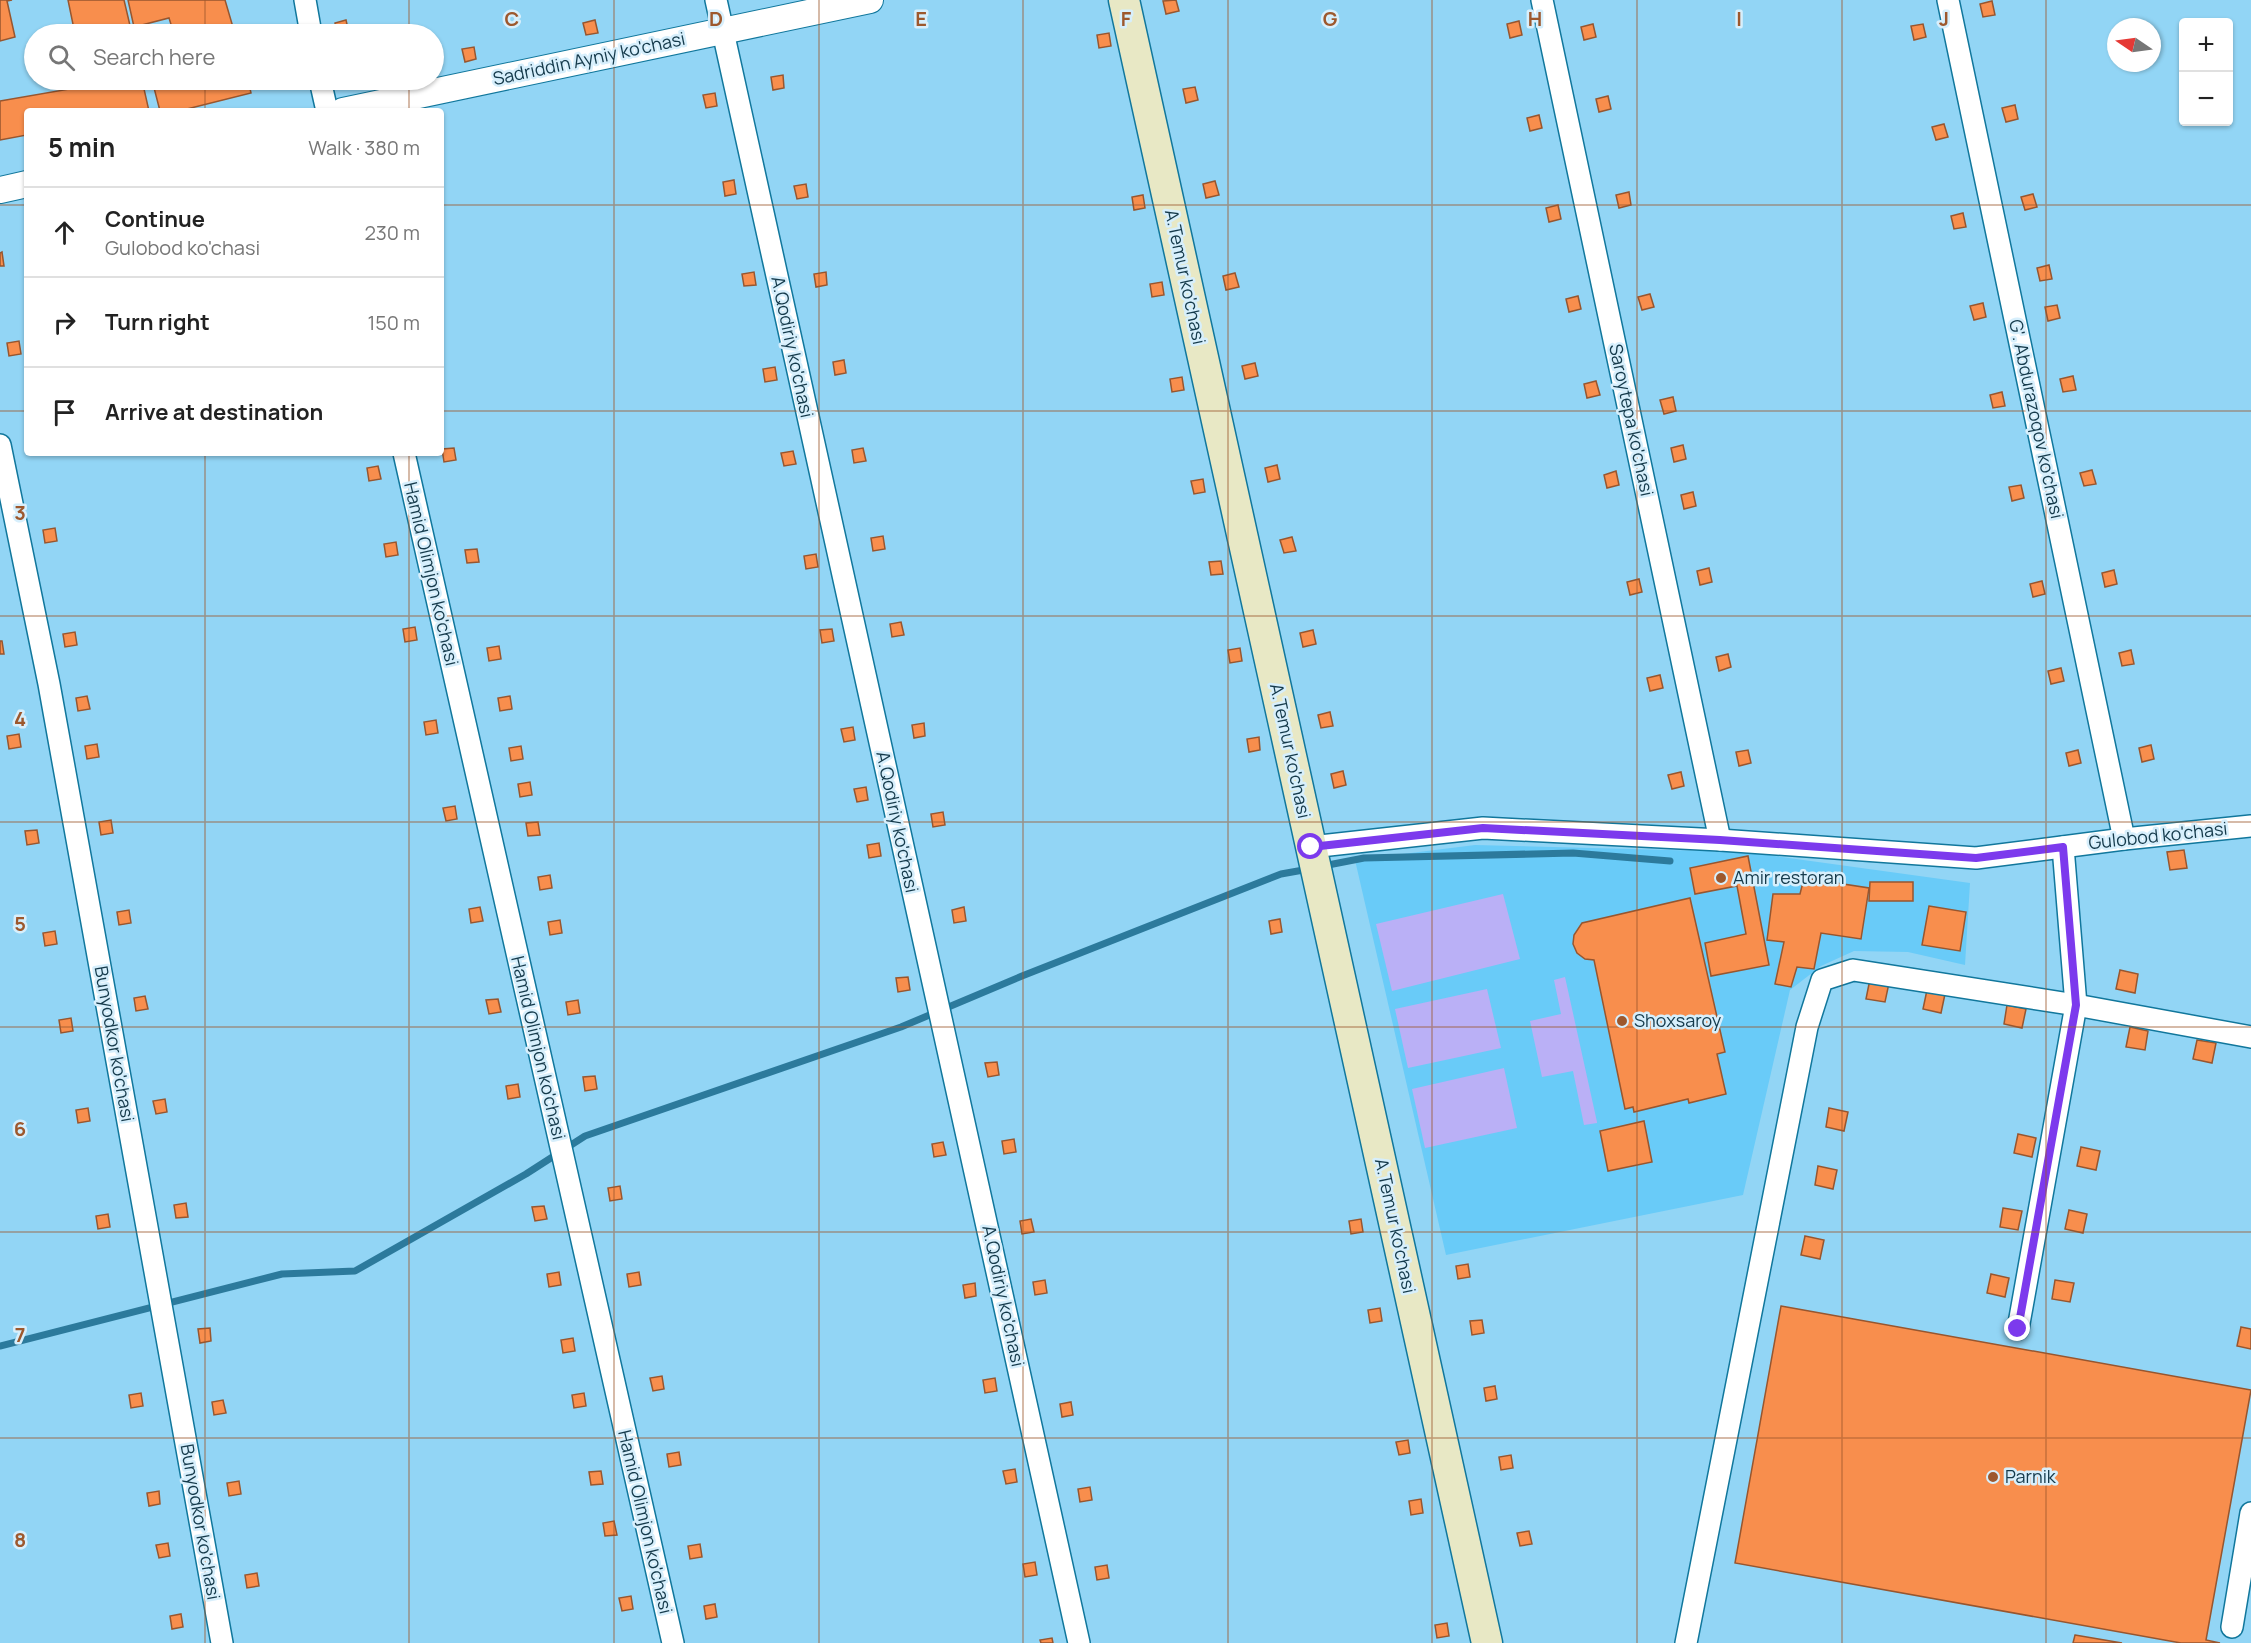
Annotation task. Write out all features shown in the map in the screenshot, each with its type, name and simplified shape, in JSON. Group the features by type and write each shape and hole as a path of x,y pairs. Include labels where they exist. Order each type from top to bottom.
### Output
{"main road":[{"name":"A.Temur ko'chasi","path":"1124,0 1487,1643"}],"street":[{"path":"305,0 309,24"},
{"name":"A.Qodiriy ko'chasi","path":"716,0 1079,1643"},
{"name":"Sadriddin Ayniy ko'chasi","path":"444,89 870,0"},
{"name":"Saroytepa ko'chasi","path":"1542,0 1720,840"},
{"name":"G'. Abdurazoqov ko'chasi","path":"1948,0 2124,839"},
{"path":"322,90 326,108"},
{"name":"Sadriddin Ayniy ko'chasi","path":"357,108 441,90"},
{"path":"0,190 24,185"},
{"name":"Bunyodkor ko'chasi","path":"0,445 51,696 222,1643"},
{"name":"Hamid Olimjon ko'chasi","path":"405,456 673,1643"},
{"name":"Gulobod ko'chasi","path":"1311,847 1483,828 1720,840 1976,858 2251,826"},
{"path":"2018,1329 2076,1005 2063,847"},
{"path":"1686,1643 1805,1039 1822,981 1853,970 2076,1005 2251,1037"},
{"path":"2232,1627 2251,1513"}],"shaded area":[{"path":"1475,845 1745,852 1970,883 1965,965 1908,952 1854,951 1821,966 1790,990 1743,1195 1446,1255 1355,860"},
{"path":"1503,894 1520,959 1392,991 1376,924"},
{"path":"1565,977 1597,1123 1584,1125 1573,1071 1542,1077 1530,1021 1561,1014 1554,980"},
{"path":"1487,989 1501,1048 1408,1068 1395,1009"},
{"path":"1504,1068 1517,1128 1425,1148 1412,1089"}],"building":[{"path":"0,0 12,0 7,1 15,37 0,41"},
{"path":"68,0 124,0 130,24 73,24"},
{"path":"128,0 225,0 232,24 171,24 169,18 146,24 133,24"},
{"path":"1176,0 1179,11 1166,14 1163,1"},
{"path":"1992,1 1995,15 1983,17 1980,4"},
{"path":"346,20 347,24 335,24"},
{"path":"595,20 598,33 586,35 583,23"},
{"path":"1519,21 1522,35 1510,38 1507,24"},
{"path":"1593,24 1596,37 1584,40 1581,27"},
{"path":"1923,24 1926,37 1914,40 1911,26"},
{"path":"1109,33 1111,46 1099,48 1097,35"},
{"path":"474,47 476,59 465,62 462,49"},
{"path":"783,75 784,88 773,90 771,77"},
{"path":"1195,87 1198,100 1186,103 1183,89"},
{"path":"64,90 144,90 148,108 24,108 24,136 0,140 0,101"},
{"path":"155,90 250,90 251,93 191,108 159,108"},
{"path":"715,93 717,106 706,108 703,95"},
{"path":"1608,96 1611,109 1599,112 1596,99"},
{"path":"2015,105 2018,119 2006,122 2002,108"},
{"path":"1539,115 1542,128 1530,131 1527,118"},
{"path":"1944,124 1948,137 1936,140 1932,127"},
{"path":"734,180 736,194 725,196 723,182"},
{"path":"1215,181 1219,195 1206,198 1203,184"},
{"path":"806,184 808,197 797,199 794,186"},
{"path":"1629,192 1631,205 1619,208 1616,195"},
{"path":"2033,194 2037,207 2025,210 2021,197"},
{"path":"1143,195 1145,208 1134,210 1132,197"},
{"path":"1558,205 1561,219 1549,222 1546,208"},
{"path":"1963,213 1966,227 1954,229 1951,216"},
{"path":"2,252 4,266 0,266 0,253"},
{"path":"2049,265 2052,279 2040,281 2037,268"},
{"path":"754,272 756,285 744,286 742,274"},
{"path":"826,272 827,285 816,287 814,274"},
{"path":"1235,273 1239,287 1226,290 1223,276"},
{"path":"1162,282 1164,295 1152,297 1150,284"},
{"path":"1650,294 1654,307 1642,310 1638,297"},
{"path":"1578,296 1581,309 1569,312 1566,299"},
{"path":"1983,303 1986,317 1974,320 1970,306"},
{"path":"2057,305 2060,318 2048,321 2045,307"},
{"path":"19,341 21,354 9,356 7,343"},
{"path":"844,360 846,373 835,375 833,362"},
{"path":"1255,363 1258,376 1245,379 1242,366"},
{"path":"775,367 777,380 765,382 763,369"},
{"path":"2073,376 2076,390 2063,392 2060,379"},
{"path":"1182,377 1184,390 1172,392 1170,379"},
{"path":"1596,381 1600,395 1587,398 1584,384"},
{"path":"2002,392 2005,406 1993,408 1990,395"},
{"path":"1673,397 1676,411 1664,414 1660,400"},
{"path":"1683,445 1686,459 1674,462 1671,448"},
{"path":"454,448 456,460 444,462 444,449"},
{"path":"863,448 866,461 854,463 852,450"},
{"path":"793,451 796,464 784,466 781,453"},
{"path":"1277,465 1280,479 1268,482 1265,468"},
{"path":"378,466 381,479 369,481 367,468"},
{"path":"2092,470 2096,484 2084,486 2080,473"},
{"path":"1616,471 1619,485 1607,488 1604,475"},
{"path":"1203,479 1205,492 1194,494 1191,481"},
{"path":"2021,485 2024,498 2012,501 2009,487"},
{"path":"1693,492 1696,506 1684,509 1681,495"},
{"path":"55,528 57,541 45,543 43,530"},
{"path":"883,536 885,549 873,551 871,538"},
{"path":"1292,537 1296,551 1284,553 1280,540"},
{"path":"396,542 398,555 386,557 384,544"},
{"path":"477,549 479,562 467,563 465,550"},
{"path":"816,554 818,567 806,569 804,556"},
{"path":"1221,561 1223,574 1211,575 1209,562"},
{"path":"1709,568 1712,582 1700,585 1697,571"},
{"path":"2114,570 2117,584 2105,587 2102,573"},
{"path":"1639,579 1642,592 1630,595 1627,582"},
{"path":"2042,581 2045,594 2033,597 2030,584"},
{"path":"901,622 904,635 892,637 890,624"},
{"path":"415,627 417,640 405,642 403,629"},
{"path":"832,629 834,641 822,643 820,630"},
{"path":"1313,630 1316,644 1303,647 1300,633"},
{"path":"75,632 77,645 65,647 63,634"},
{"path":"0,641 2,641 4,654 0,654"},
{"path":"499,646 501,659 489,661 487,648"},
{"path":"1240,648 1242,661 1230,663 1228,650"},
{"path":"2131,650 2134,664 2122,666 2119,653"},
{"path":"1728,654 1731,667 1719,671 1716,657"},
{"path":"2061,668 2064,681 2051,684 2048,671"},
{"path":"1660,675 1663,688 1650,691 1647,678"},
{"path":"87,696 90,709 78,711 76,698"},
{"path":"510,696 512,709 500,711 498,698"},
{"path":"1330,712 1333,726 1321,728 1318,715"},
{"path":"436,720 438,733 426,735 424,722"},
{"path":"924,723 925,736 914,738 912,725"},
{"path":"853,727 855,740 844,742 841,729"},
{"path":"19,734 21,747 9,749 7,736"},
{"path":"1259,737 1260,750 1249,752 1247,739"},
{"path":"97,744 99,757 87,759 85,746"},
{"path":"2151,745 2154,759 2142,762 2139,748"},
{"path":"521,746 523,759 511,761 509,748"},
{"path":"1748,750 1751,763 1739,766 1736,752"},
{"path":"2078,750 2081,763 2069,766 2066,753"},
{"path":"1343,771 1346,785 1334,788 1331,774"},
{"path":"1681,772 1684,786 1672,789 1668,775"},
{"path":"530,782 532,795 520,797 518,784"},
{"path":"866,787 868,800 857,802 854,789"},
{"path":"455,806 457,819 446,821 443,808"},
{"path":"943,812 945,825 933,827 931,814"},
{"path":"111,820 113,833 101,835 99,822"},
{"path":"538,822 540,835 528,836 526,823"},
{"path":"37,830 39,843 27,845 25,831"},
{"path":"879,843 881,856 869,858 867,845"},
{"path":"2184,850 2187,868 2170,870 2167,852"},
{"path":"1748,856 1769,965 1711,976 1705,943 1746,934 1737,886 1695,894 1690,868"},
{"path":"550,875 552,888 540,890 538,877"},
{"path":"1804,878 1869,888 1861,939 1821,933 1814,969 1797,967 1791,987 1775,984 1784,942 1767,940 1773,894 1800,894"},
{"path":"1870,882 1913,882 1913,901 1869,901"},
{"path":"1690,898 1725,1052 1717,1054 1726,1094 1689,1103 1688,1099 1634,1112 1633,1107 1625,1109 1594,960 1585,959 1577,953 1573,944 1574,935 1582,923"},
{"path":"1929,906 1966,912 1960,951 1922,945"},
{"path":"480,907 483,921 471,923 469,909"},
{"path":"964,907 966,921 954,923 952,910"},
{"path":"129,910 131,923 119,925 117,912"},
{"path":"1280,919 1282,932 1271,934 1269,921"},
{"path":"560,920 562,933 550,935 548,922"},
{"path":"55,931 57,944 45,946 43,933"},
{"path":"2120,970 2138,974 2135,993 2116,989"},
{"path":"908,977 910,990 898,992 896,978"},
{"path":"1870,979 1889,983 1885,1002 1866,999"},
{"path":"1927,990 1945,994 1941,1013 1923,1009"},
{"path":"145,996 148,1009 136,1011 134,998"},
{"path":"498,999 501,1012 489,1014 486,1000"},
{"path":"578,1000 580,1013 568,1015 566,1002"},
{"path":"2007,1005 2026,1009 2022,1028 2004,1024"},
{"path":"71,1018 73,1031 61,1033 59,1020"},
{"path":"2130,1027 2148,1031 2145,1050 2126,1047"},
{"path":"2197,1040 2216,1043 2212,1063 2193,1059"},
{"path":"997,1062 999,1075 988,1077 985,1063"},
{"path":"595,1076 597,1089 585,1091 583,1077"},
{"path":"518,1084 520,1097 508,1099 506,1086"},
{"path":"165,1099 167,1112 156,1114 153,1101"},
{"path":"88,1108 90,1121 78,1123 76,1110"},
{"path":"1829,1108 1848,1112 1844,1131 1826,1127"},
{"path":"1644,1121 1652,1162 1608,1171 1600,1131"},
{"path":"2018,1134 2036,1138 2032,1157 2014,1153"},
{"path":"1014,1139 1016,1152 1004,1154 1002,1141"},
{"path":"943,1142 946,1155 934,1157 932,1144"},
{"path":"2081,1147 2100,1151 2096,1170 2077,1166"},
{"path":"1818,1166 1837,1170 1833,1189 1815,1185"},
{"path":"620,1186 622,1199 610,1201 608,1188"},
{"path":"186,1203 188,1217 176,1218 174,1205"},
{"path":"544,1206 547,1219 535,1221 532,1207"},
{"path":"2003,1208 2022,1211 2018,1230 2000,1227"},
{"path":"2069,1210 2087,1214 2083,1233 2065,1229"},
{"path":"108,1214 110,1227 98,1229 96,1216"},
{"path":"1031,1219 1034,1232 1022,1234 1020,1221"},
{"path":"1361,1219 1363,1232 1351,1234 1349,1221"},
{"path":"1805,1236 1824,1240 1820,1259 1801,1255"},
{"path":"1468,1264 1470,1277 1458,1279 1456,1266"},
{"path":"559,1272 561,1285 549,1287 547,1274"},
{"path":"639,1272 641,1285 629,1287 627,1274"},
{"path":"1991,1274 2009,1278 2005,1297 1987,1293"},
{"path":"1045,1280 1047,1293 1035,1295 1033,1282"},
{"path":"2055,1280 2074,1283 2070,1302 2052,1299"},
{"path":"975,1283 976,1296 965,1298 963,1285"},
{"name":"Parnik","path":"1781,1306 2251,1390 2206,1640 2220,1643 2181,1643 1735,1563"},
{"path":"1380,1308 1382,1321 1370,1323 1368,1310"},
{"path":"1482,1320 1484,1333 1472,1335 1470,1321"},
{"path":"2241,1327 2251,1329 2251,1349 2237,1346"},
{"path":"210,1328 211,1341 200,1343 198,1329"},
{"path":"573,1338 575,1351 563,1353 561,1340"},
{"path":"662,1376 664,1389 653,1391 650,1378"},
{"path":"995,1378 997,1391 985,1393 983,1380"},
{"path":"1495,1386 1497,1399 1486,1401 1484,1388"},
{"path":"141,1393 143,1406 131,1408 129,1395"},
{"path":"584,1393 586,1406 574,1408 572,1395"},
{"path":"223,1400 226,1413 214,1415 212,1402"},
{"path":"1071,1402 1073,1415 1062,1417 1060,1404"},
{"path":"1408,1440 1410,1453 1399,1455 1396,1442"},
{"path":"679,1452 681,1465 669,1467 667,1454"},
{"path":"1511,1455 1513,1468 1501,1470 1499,1457"},
{"path":"1015,1469 1017,1482 1006,1484 1003,1471"},
{"path":"601,1471 603,1484 591,1485 589,1472"},
{"path":"239,1481 241,1494 229,1496 227,1483"},
{"path":"1090,1487 1092,1500 1080,1502 1078,1489"},
{"path":"159,1491 160,1504 149,1506 147,1493"},
{"path":"1421,1499 1423,1513 1411,1515 1409,1501"},
{"path":"614,1521 617,1535 605,1536 603,1523"},
{"path":"1529,1531 1532,1544 1520,1546 1517,1533"},
{"path":"168,1543 170,1556 159,1558 156,1545"},
{"path":"700,1544 702,1557 690,1559 688,1546"},
{"path":"1035,1562 1037,1575 1025,1577 1023,1564"},
{"path":"1107,1565 1109,1578 1097,1580 1095,1567"},
{"path":"257,1573 259,1586 247,1588 245,1575"},
{"path":"631,1596 633,1609 622,1611 619,1598"},
{"path":"715,1604 717,1617 706,1619 704,1606"},
{"path":"181,1614 183,1627 172,1629 170,1616"},
{"path":"1447,1623 1449,1636 1437,1638 1435,1625"},
{"path":"2075,1635 2122,1643 2073,1643"},
{"path":"1052,1638 1053,1643 1041,1643 1040,1640"}],"waterway":[{"path":"1323,866 1364,858 1573,853 1670,861"},
{"path":"0,1346 282,1274 355,1271 526,1174 585,1136 901,1027 1022,976 1281,874 1309,869"}],"place":[{"name":"Amir restoran","path":"1721,878"},
{"name":"Shoxsaroy","path":"1622,1021"},
{"name":"Parnik","path":"1993,1477"}],"route":[{"path":"1311,847 1483,828 1720,840 1976,858 2063,847 2076,1005 2018,1329"}]}
